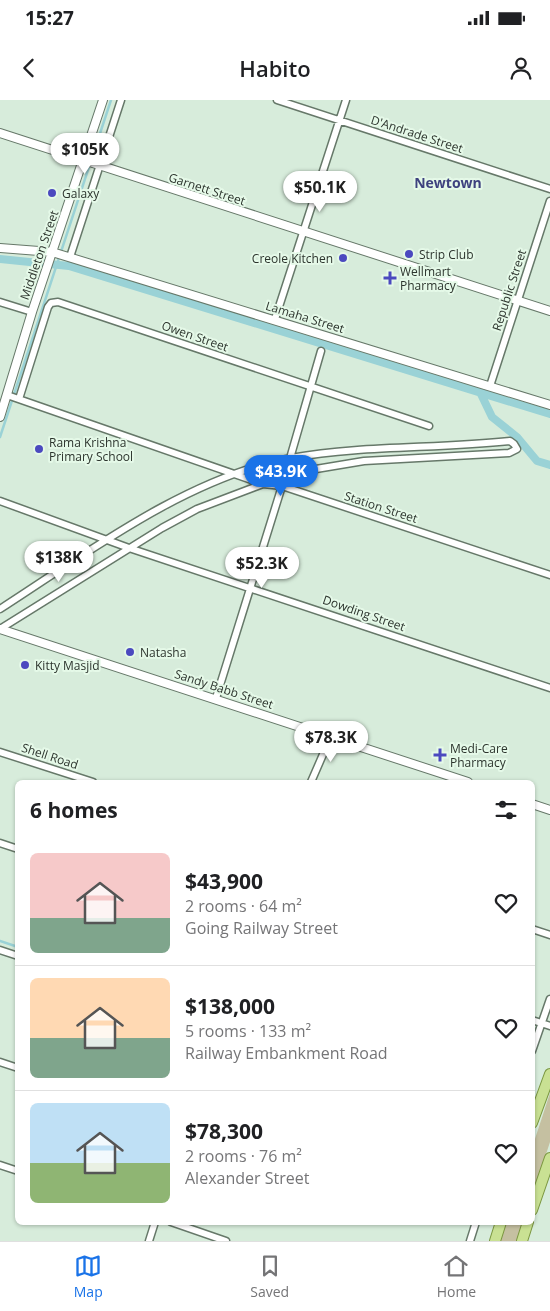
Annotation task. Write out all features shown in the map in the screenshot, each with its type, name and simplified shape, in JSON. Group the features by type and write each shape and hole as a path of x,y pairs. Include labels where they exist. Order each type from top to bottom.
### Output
{"main road":[{"path":"535,1115 550,1074"},
{"path":"535,1201 550,1158"},
{"path":"495,1241 499,1225"},
{"path":"522,1241 527,1225"}],"street":[{"name":"Middleton Street","path":"0,417 32,312 103,100"},
{"path":"68,257 121,100"},
{"name":"D'Andrade Street","path":"277,100 550,190"},
{"path":"275,319 346,100"},
{"name":"Garnett Street","path":"0,133 550,311"},
{"name":"Republic Street","path":"490,386 550,201"},
{"name":"Lamaha Street","path":"0,248 68,257 550,405"},
{"path":"0,302 32,312"},
{"name":"Owen Street","path":"19,400 48,307 51,303 58,302 310,388 429,426"},
{"path":"216,698 252,587 321,351"},
{"name":"Station Street","path":"7,395 262,484 282,486 550,575"},
{"path":"0,609 106,540 168,504 235,475 290,458 363,449 510,441 517,449 509,453 364,461 286,474"},
{"path":"363,449 364,461"},
{"path":"0,629 129,548 197,509 262,484"},
{"name":"Dowding Street","path":"0,501 129,548 252,587 550,688"},
{"name":"Sandy Babb Street","path":"0,629 216,698 462,780"},
{"path":"312,780 331,736"},
{"name":"Shell Road","path":"0,752 87,780"},
{"path":"535,805 550,810"},
{"path":"0,843 15,848"},
{"path":"535,930 550,934"},
{"path":"0,950 15,955"},
{"path":"535,1043 550,999"},
{"path":"535,1021 550,1026"},
{"path":"0,1062 15,1067"},
{"path":"0,1165 15,1170"},
{"path":"149,1241 154,1225"},
{"path":"180,1225 226,1241"},
{"path":"470,1241 475,1225"}],"shaded area":[{"path":"550,1093 550,1142 535,1188 535,1139"},
{"path":"505,1225 522,1225 517,1241 500,1241"}],"waterway":[{"path":"0,437 111,100"},
{"path":"0,259 69,266 550,414"},
{"path":"480,392 492,417 517,437 537,461 550,465"},
{"path":"0,941 15,946"}],"place":[{"name":"Galaxy","path":"52,193"},
{"name":"Strip Club","path":"409,254"},
{"name":"Creole Kitchen","path":"343,258"},
{"name":"Wellmart Pharmacy","path":"390,278"},
{"name":"Rama Krishna Primary School","path":"39,449"},
{"name":"Natasha","path":"130,652"},
{"name":"Kitty Masjid","path":"25,665"},
{"name":"Medi-Care Pharmacy","path":"440,755"}],"district":[{"name":"Newtown","path":"448,182"}]}
